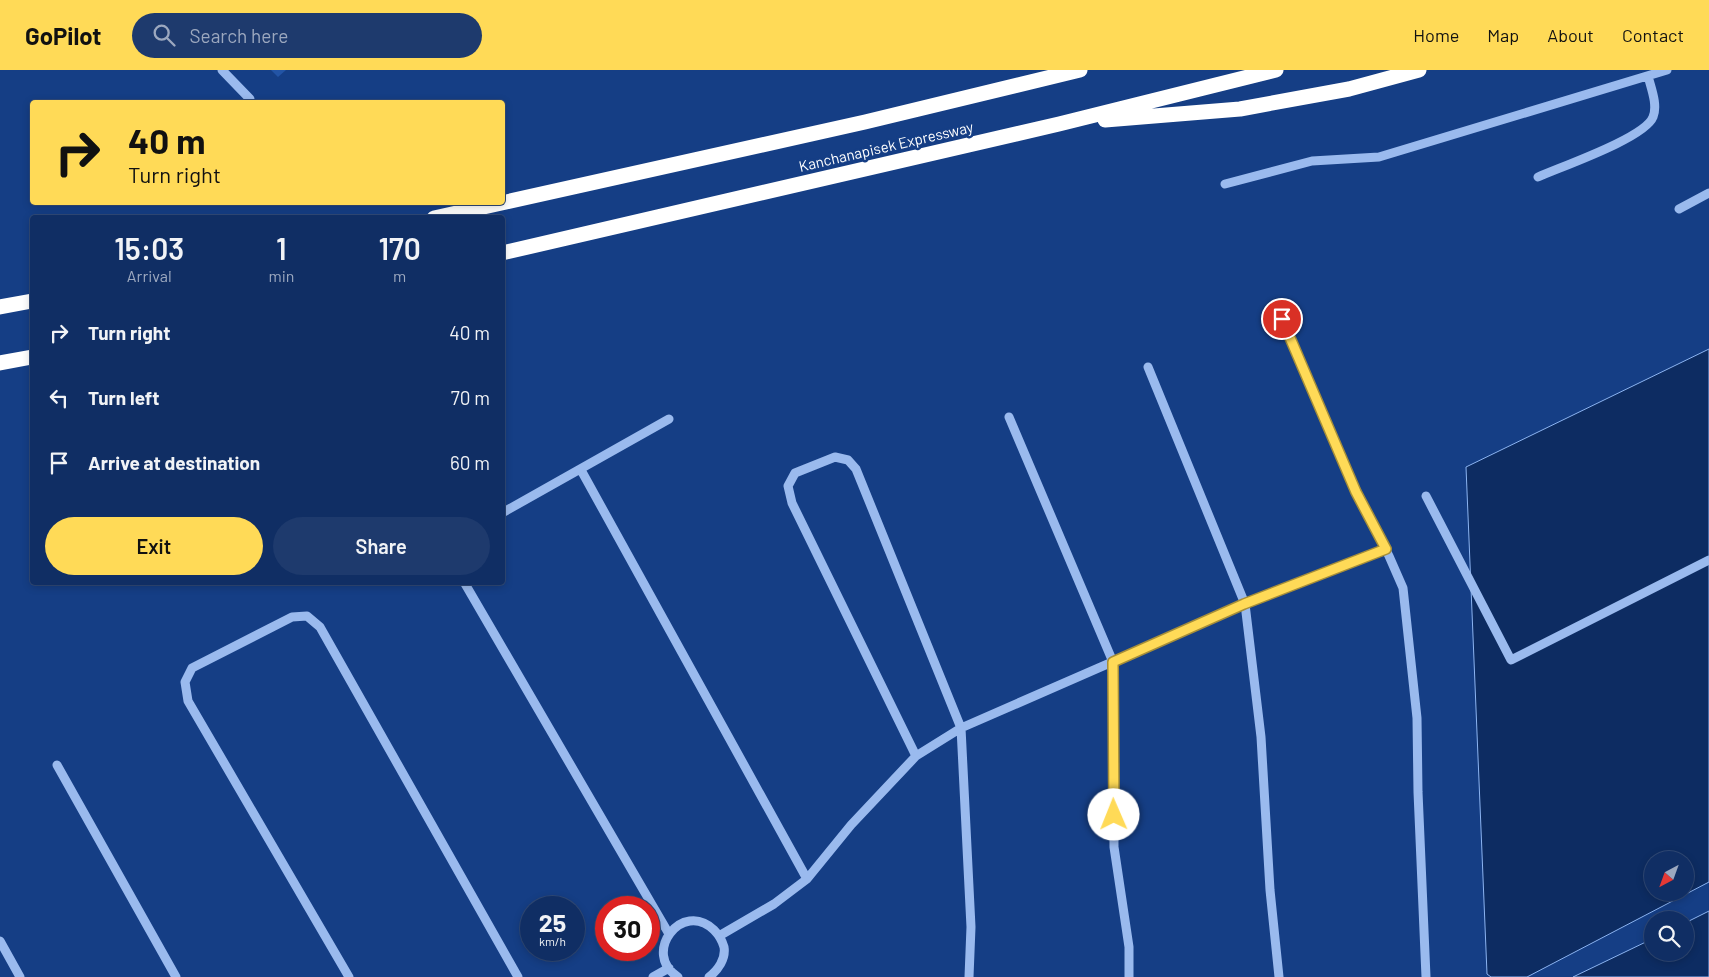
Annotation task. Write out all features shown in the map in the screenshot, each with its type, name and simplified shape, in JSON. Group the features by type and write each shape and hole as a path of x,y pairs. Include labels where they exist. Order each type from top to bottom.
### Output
{"highway":[{"name":"Kanchanapisek Expressway","path":"505,202 856,124 1080,70"},
{"name":"Kanchanapisek Expressway","path":"505,252 1059,124 1276,70"},
{"path":"1059,124 1240,109 1349,89 1419,70"},
{"name":"Kanchanapisek Expressway","path":"447,215 492,205"},
{"path":"0,308 30,301"},
{"path":"0,364 30,357"}],"street":[{"path":"222,70 250,99"},
{"path":"1225,184 1312,161 1379,157 1667,70"},
{"path":"1538,177 1629,138 1647,126 1653,117 1654,105 1648,76"},
{"path":"1678,209 1709,193"},
{"path":"1282,319 1356,492 1386,549 1403,588 1417,718 1426,977"},
{"path":"1148,367 1244,604 1261,737 1270,890 1279,977"},
{"path":"1009,417 1113,662 1114,847 1129,948 1129,977"},
{"path":"505,510 581,470 668,419"},
{"path":"916,756 792,503 788,486 795,473 834,457 848,460 856,468 961,728 971,926 969,977"},
{"path":"581,470 807,879"},
{"path":"1426,496 1511,660 1709,560"},
{"path":"719,936 774,904 807,879 851,825 916,756 961,728 1244,604 1386,549"},
{"path":"466,585 669,934"},
{"path":"349,977 188,701 185,682 192,668 292,617 307,616 320,627 518,977"},
{"path":"57,765 176,977"},
{"path":"678,977 669,968 663,951 669,934 683,923 692,921 709,926 719,936 724,948 723,957 715,973 709,977"},
{"path":"0,941 20,977"},
{"path":"653,977 669,968"}],"water":[{"path":"1709,349 1709,882 1694,890 1694,851 1644,851 1644,901 1673,901 1653,911 1644,911 1644,916 1527,977 1491,977 1487,974 1466,467"},
{"path":"1709,911 1709,977 1573,977 1644,943 1644,961 1694,961 1694,918"}],"building":[{"path":"271,70 286,70 278,77"}],"route":[{"path":"1114,815 1113,662 1244,604 1277,593 1386,549 1356,492 1282,319"}]}
